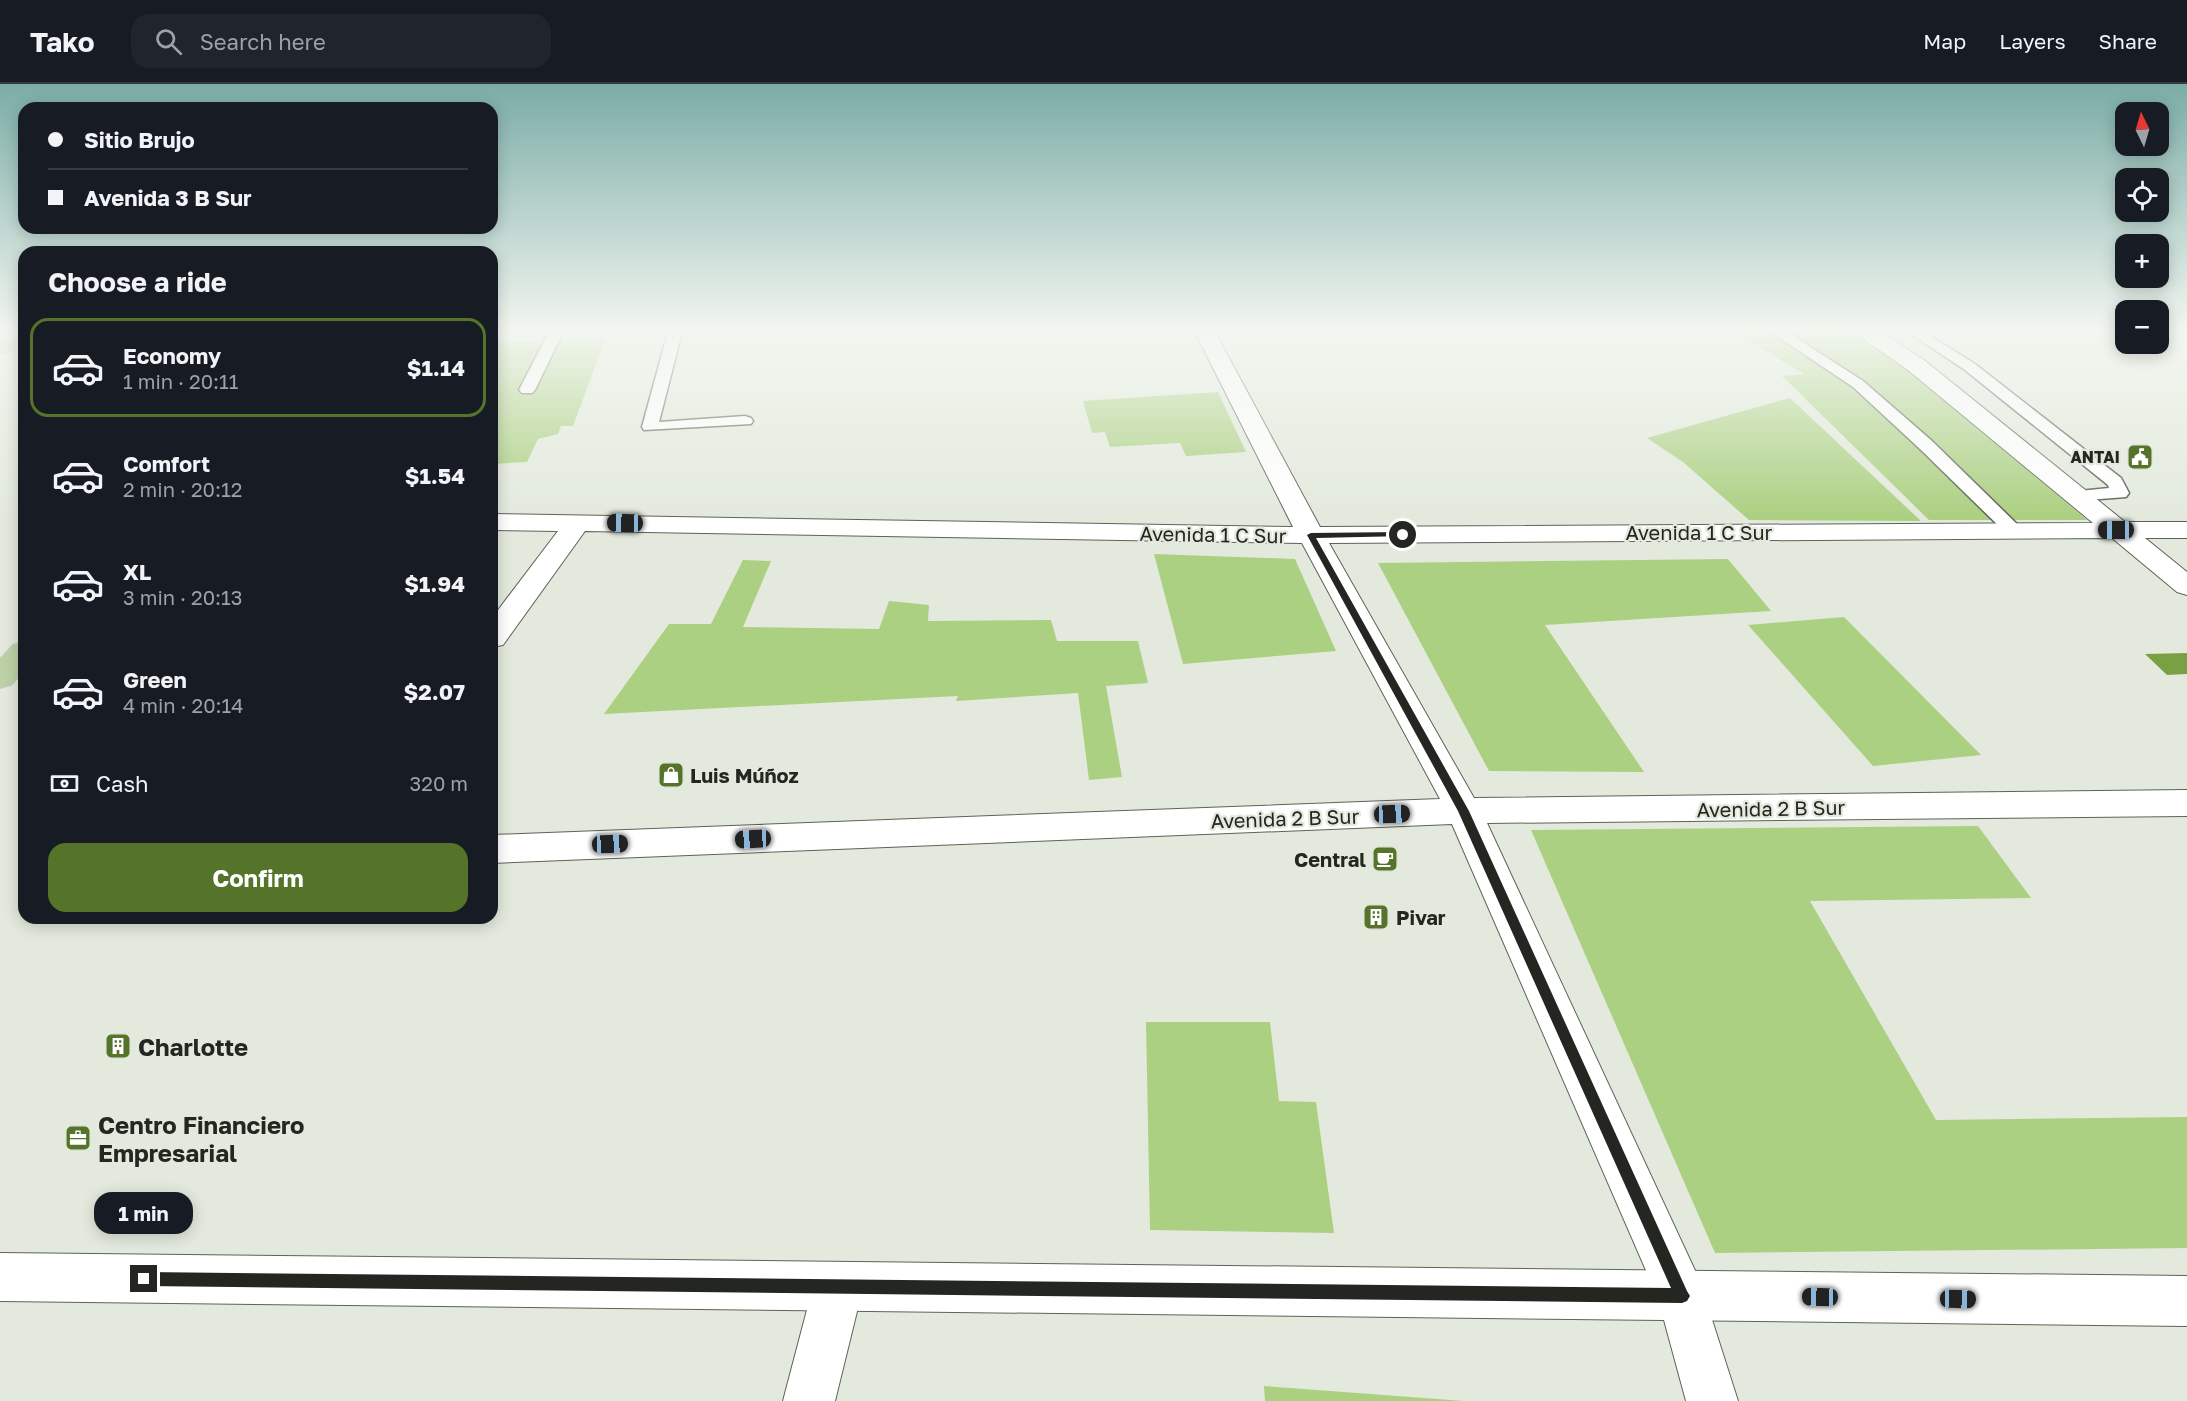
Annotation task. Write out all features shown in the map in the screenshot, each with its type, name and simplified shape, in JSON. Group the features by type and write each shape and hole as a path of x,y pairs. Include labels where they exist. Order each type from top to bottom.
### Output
{"main road":[{"path":"0,678 18,658"}],"street":[{"path":"1237,393 1311,535 1464,811 1682,1296 1712,1401"},
{"path":"1951,393 2187,586"},
{"name":"Avenida 1 C Sur","path":"498,522 1311,535 2187,530"},
{"path":"498,631 578,523"},
{"name":"Avenida 2 B Sur","path":"498,849 1464,811 2187,803"},
{"path":"0,1277 2187,1301"},
{"path":"809,1401 838,1287"}],"lane":[{"path":"659,393 650,427 745,421"},
{"path":"1869,393 1926,445 2013,530"},
{"path":"2003,393 2115,482 2120,493 2075,496"}],"shaded area":[{"path":"498,393 585,393 573,426 561,426 558,434 538,439 527,462 498,464"},
{"path":"1219,393 1246,452 1186,456 1180,443 1110,447 1105,432 1092,433 1083,401"},
{"path":"1800,393 1938,393 2087,520 1929,520"},
{"path":"1790,398 1921,521 1749,520 1683,462 1647,438"},
{"path":"1154,554 1295,559 1336,651 1183,664"},
{"path":"1728,559 1771,611 1545,625 1644,772 1489,771 1378,563"},
{"path":"743,560 771,561 743,627 879,629 889,601 929,605 928,621 1051,620 1057,641 1138,641 1148,683 1106,686 1122,777 1089,780 1078,693 956,701 958,696 604,714 669,624 711,624"},
{"path":"1844,617 1981,755 1873,766 1748,625"},
{"path":"2187,653 2187,674 2167,675 2145,654"},
{"path":"1978,826 2031,898 1810,901 1936,1120 2187,1117 2187,1248 1715,1253 1531,830"},
{"path":"1146,1022 1270,1022 1279,1101 1316,1102 1334,1233 1150,1230"},
{"path":"1264,1386 1464,1401 1265,1401"}],"place":[{"name":"ANTAI","path":"2140,457"},
{"name":"Luis Múñoz","path":"671,775"},
{"name":"Central","path":"1385,859"},
{"name":"Pivar","path":"1376,917"},
{"name":"Charlotte","path":"118,1046"},
{"name":"Centro Financiero Empresarial","path":"78,1138"}],"route":[{"path":"144,1279 1682,1296 1464,811 1311,535 1403,535"}]}
